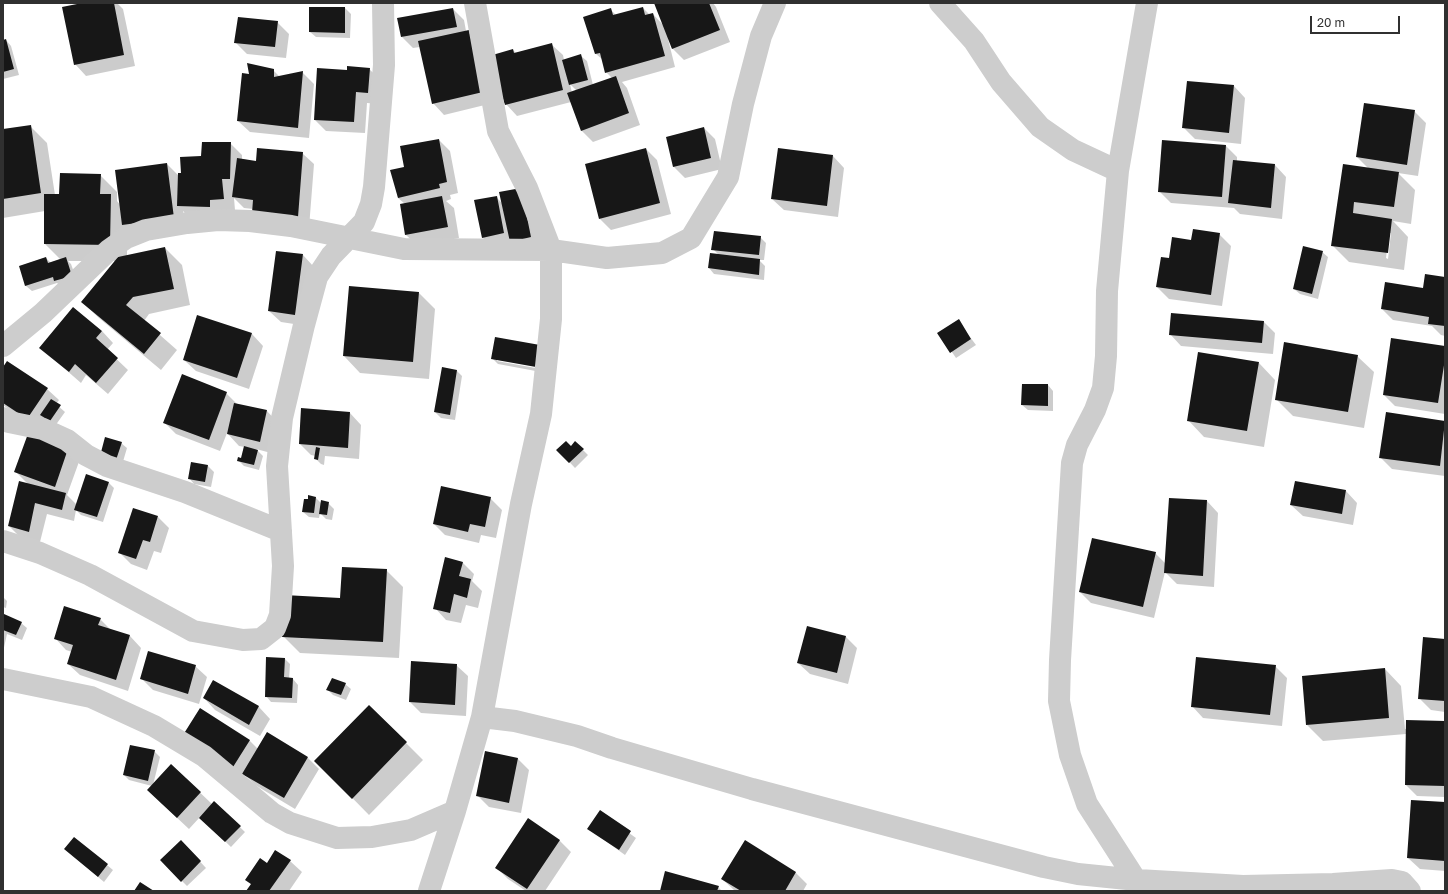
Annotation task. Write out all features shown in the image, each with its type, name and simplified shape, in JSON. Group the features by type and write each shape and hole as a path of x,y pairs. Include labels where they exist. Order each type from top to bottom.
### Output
{"street":[{"path":"3,541 40,553 90,575 194,631 243,640 261,639 274,628 280,615 283,566 277,466 282,418 317,277 331,256 364,222 374,187 384,65 383,3"},
{"path":"429,891 455,811 482,717 521,504 541,414 551,319 551,250 527,188 498,131 475,3"},
{"path":"3,346 43,313 109,250 126,238 146,230 218,220 250,221 291,226 404,249 551,250 607,258 662,253 691,238 728,177 743,104 757,51 775,3"},
{"path":"940,3 974,41 1001,82 1040,127 1073,150 1118,171"},
{"path":"1140,886 1120,858 1087,804 1070,755 1059,701 1060,660 1072,463 1077,445 1095,410 1103,388 1106,356 1107,291 1118,171 1147,3"},
{"path":"3,418 9,422 43,430 67,440 86,455 107,466 185,492 280,531"},
{"path":"3,679 91,697 154,726 204,756 272,813 290,823 337,838 372,837 411,830 455,811"},
{"path":"482,717 514,721 576,736 752,789 1044,867 1140,886 1332,888 1392,880 1402,882 1410,891"}],"building":[{"path":"82,3 114,3 124,55 74,65 62,7"},
{"path":"654,3 709,3 720,30 672,49"},
{"path":"309,7 345,7 345,33 309,32"},
{"path":"643,7 645,15 653,13 665,56 605,73 600,53 595,54 583,17 611,8 613,15"},
{"path":"453,8 457,27 401,37 397,18"},
{"path":"238,17 278,21 275,47 234,43"},
{"path":"469,30 483,92 432,104 418,41"},
{"path":"6,39 14,69 3,72 3,40"},
{"path":"552,43 563,90 505,105 489,56 513,49 514,53"},
{"path":"581,54 588,80 569,85 562,60"},
{"path":"247,63 274,69 274,77 303,71 298,128 237,121 242,73 249,74"},
{"path":"347,66 370,68 368,93 356,92 354,122 314,120 317,68 347,70"},
{"path":"616,76 629,113 581,131 567,93"},
{"path":"1187,81 1234,85 1229,133 1182,128"},
{"path":"1364,103 1415,110 1407,165 1356,157"},
{"path":"31,125 41,193 3,199 3,129"},
{"path":"704,127 711,158 673,167 666,137"},
{"path":"439,139 447,182 439,184 440,188 398,198 390,170 404,167 400,146"},
{"path":"1162,140 1226,145 1222,197 1158,192"},
{"path":"202,142 231,142 230,179 222,179 224,199 210,200 210,207 177,206 178,173 181,173 180,157 201,156"},
{"path":"257,148 303,152 298,217 252,213 253,200 232,197 237,158 256,161"},
{"path":"646,148 660,203 599,219 585,164"},
{"path":"778,148 833,155 827,206 771,199"},
{"path":"1233,160 1275,164 1271,208 1228,203"},
{"path":"167,163 174,218 122,225 115,170"},
{"path":"1343,164 1399,172 1394,207 1354,202 1353,213 1392,219 1388,253 1331,246"},
{"path":"60,173 101,174 100,194 111,194 110,245 44,244 44,194 59,194"},
{"path":"521,188 531,237 510,242 499,192"},
{"path":"442,196 448,227 405,235 400,204"},
{"path":"497,196 504,233 482,238 474,200"},
{"path":"1193,229 1220,233 1211,295 1156,287 1161,257 1169,258 1172,237 1191,240"},
{"path":"714,231 761,236 759,255 711,250"},
{"path":"1303,246 1323,251 1312,294 1293,289"},
{"path":"165,247 174,289 133,297 126,305 161,333 144,354 81,302 118,257"},
{"path":"276,251 303,254 295,315 268,311"},
{"path":"710,253 760,259 759,275 708,268"},
{"path":"46,257 48,263 66,257 72,276 54,281 53,277 25,286 19,266"},
{"path":"1425,274 1445,277 1445,326 1428,324 1429,317 1381,309 1385,282 1423,288"},
{"path":"349,286 419,292 413,362 343,356"},
{"path":"73,307 102,331 96,338 118,358 96,383 75,364 69,372 39,348"},
{"path":"1171,313 1264,321 1262,343 1169,335"},
{"path":"197,315 252,333 237,378 183,360"},
{"path":"959,319 971,339 950,353 937,333"},
{"path":"495,337 540,345 536,367 491,359"},
{"path":"1391,338 1445,346 1445,359 1438,403 1383,395"},
{"path":"1284,342 1358,355 1348,412 1275,400"},
{"path":"1198,352 1259,362 1247,431 1187,421"},
{"path":"7,361 48,388 27,419 3,403 3,367"},
{"path":"442,367 457,370 450,415 434,412"},
{"path":"182,374 227,392 209,440 163,423"},
{"path":"1022,384 1048,384 1048,406 1021,405"},
{"path":"51,399 61,405 50,421 40,415"},
{"path":"234,403 267,410 260,442 227,434"},
{"path":"301,408 350,412 348,448 299,444"},
{"path":"1386,412 1445,421 1440,466 1379,458"},
{"path":"29,431 69,446 55,487 14,472"},
{"path":"105,437 122,442 116,460 100,456"},
{"path":"566,441 571,446 575,441 584,449 569,463 556,450"},
{"path":"244,446 258,450 254,465 237,461 238,457 241,458"},
{"path":"316,447 320,448 318,460 314,459"},
{"path":"191,462 208,465 205,482 188,479"},
{"path":"86,474 109,482 97,517 74,510"},
{"path":"19,481 66,493 62,510 35,503 29,532 8,526"},
{"path":"1295,481 1346,490 1342,514 1290,505"},
{"path":"441,486 491,497 485,527 470,524 468,532 433,524"},
{"path":"308,495 316,497 314,513 302,512 304,499 308,499"},
{"path":"1169,498 1207,500 1203,576 1164,573"},
{"path":"321,500 329,502 327,515 319,514"},
{"path":"133,508 158,516 150,542 143,540 136,559 118,553"},
{"path":"1092,538 1156,552 1143,607 1079,592"},
{"path":"445,557 463,562 459,576 471,579 467,598 454,594 450,613 433,609"},
{"path":"342,567 387,569 383,642 282,637 284,595 340,598"},
{"path":"64,606 101,618 98,625 130,635 116,680 67,664 73,645 54,639"},
{"path":"4,614 22,622 16,635 3,630"},
{"path":"807,626 846,636 837,673 797,663"},
{"path":"1423,637 1445,639 1445,701 1418,699"},
{"path":"148,651 196,665 188,694 140,679"},
{"path":"266,657 285,658 284,677 293,678 292,698 265,697"},
{"path":"1196,657 1276,665 1270,715 1191,707"},
{"path":"411,661 457,664 455,705 409,702"},
{"path":"1385,668 1389,718 1306,725 1302,676"},
{"path":"332,678 346,683 341,695 326,690"},
{"path":"213,680 259,706 249,725 203,698"},
{"path":"369,705 407,742 352,799 314,761"},
{"path":"200,708 250,740 233,767 183,735"},
{"path":"1406,720 1445,721 1445,786 1405,785"},
{"path":"267,732 308,757 284,798 242,774"},
{"path":"130,745 155,750 148,781 123,775"},
{"path":"485,751 518,758 509,803 476,796"},
{"path":"171,764 201,792 177,818 147,790"},
{"path":"1411,800 1445,802 1445,861 1407,858"},
{"path":"214,801 241,826 225,842 199,818"},
{"path":"600,810 631,831 619,850 587,829"},
{"path":"528,818 560,840 527,889 495,868"},
{"path":"74,837 108,864 98,877 64,849"},
{"path":"181,840 201,861 181,882 160,860"},
{"path":"745,840 796,872 785,891 741,891 721,879"},
{"path":"275,850 291,860 269,891 246,891 251,884 245,880 260,858 267,863"},
{"path":"665,871 719,886 717,891 660,891"},
{"path":"140,882 154,891 134,891"}]}
